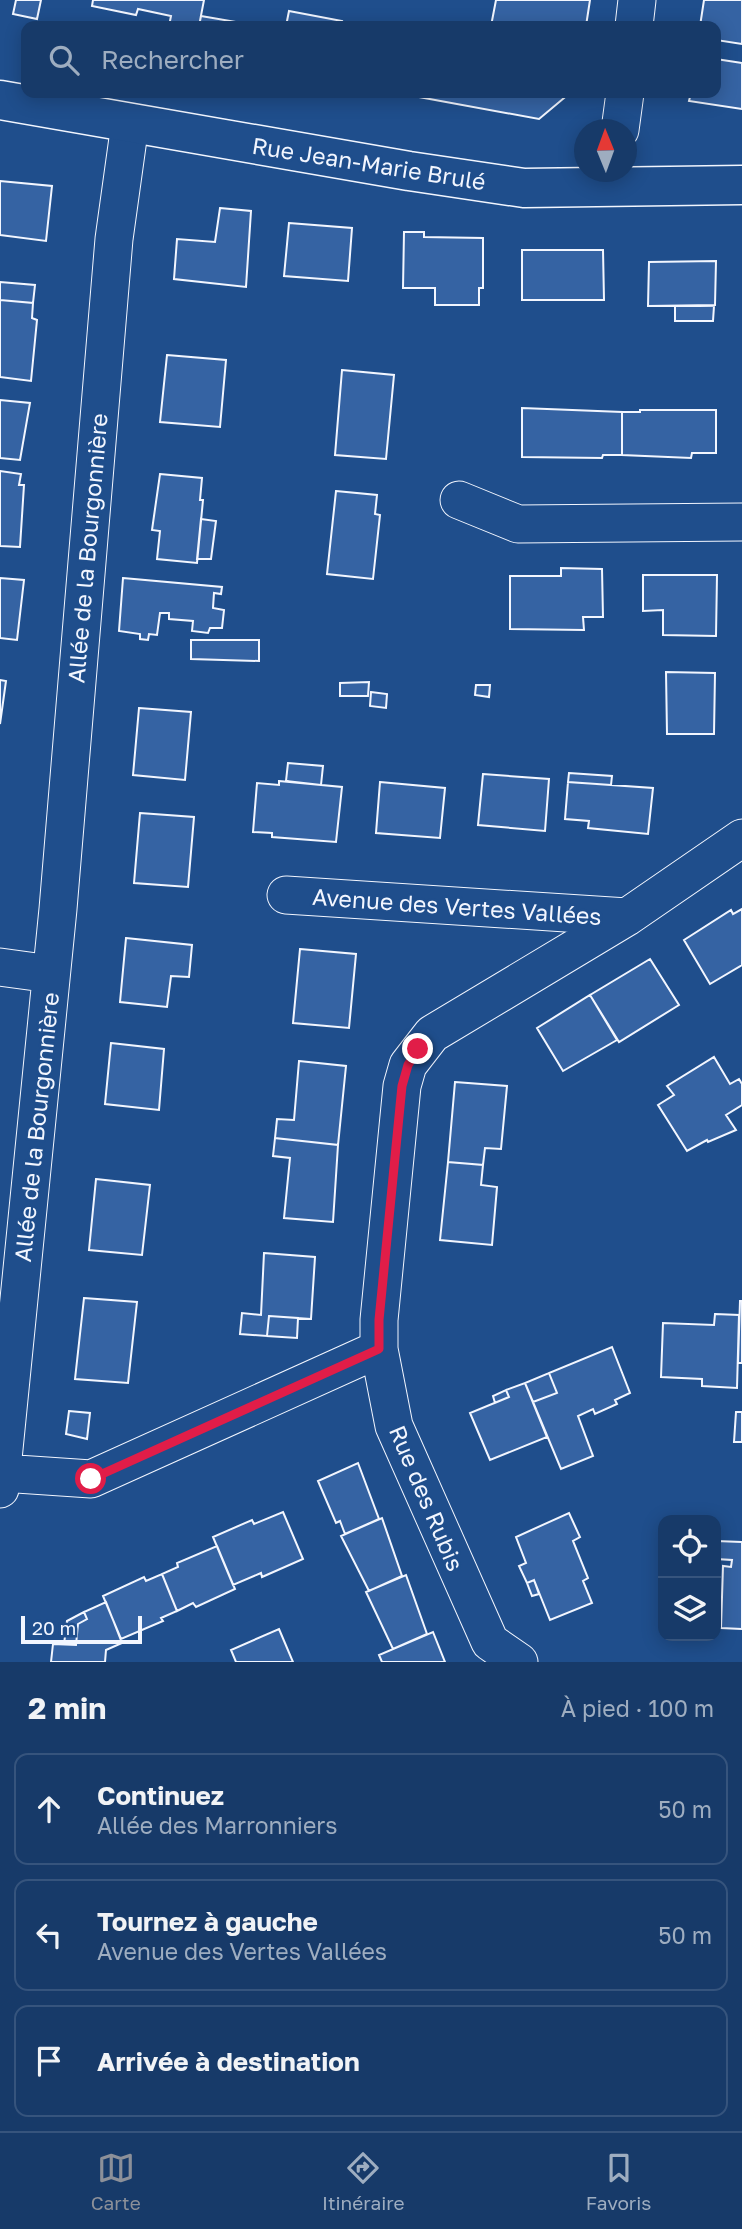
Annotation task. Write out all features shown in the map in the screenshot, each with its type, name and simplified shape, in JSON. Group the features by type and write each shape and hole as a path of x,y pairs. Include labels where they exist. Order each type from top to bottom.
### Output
{"street":[{"path":"635,21 637,0"},
{"path":"621,119 624,98"},
{"name":"Rue Jean-Marie Brulé","path":"0,100 130,124 524,188 593,182"},
{"name":"Allée de la Bourgonnière","path":"1,1481 51,974 114,239 130,124"},
{"name":"Rue Jean-Marie Brulé","path":"637,181 742,185"},
{"path":"458,500 518,524 742,522"},
{"name":"Avenue des Vertes Vallées","path":"379,1349 379,1320 400,1113 408,1065 432,1034 627,917 742,838"},
{"name":"Avenue des Vertes Vallées","path":"286,895 627,917"},
{"name":"Allée de la Bourgonnière","path":"0,967 51,974"},
{"path":"1,1481 91,1479 379,1349"},
{"name":"Rue des Rubis","path":"379,1349 394,1426 503,1655"}],"building":[{"path":"16,0 41,0 37,19 13,14"},
{"path":"93,0 204,0 200,21 170,21 171,16 138,9 136,15 92,6"},
{"path":"496,0 590,0 587,21 492,21"},
{"path":"704,0 742,0 742,44 721,41 721,21 701,21"},
{"path":"289,11 342,21 287,21"},
{"path":"201,16 230,21 200,21"},
{"path":"721,60 742,63 742,109 689,101 690,98 721,98"},
{"path":"424,98 564,98 539,119"},
{"path":"0,181 52,186 46,241 0,235"},
{"path":"220,208 251,211 246,287 174,279 177,239 215,242"},
{"path":"289,223 352,228 348,281 284,276"},
{"path":"404,232 424,232 424,237 483,238 483,288 479,288 479,305 435,305 435,288 403,288"},
{"path":"522,250 603,250 604,300 522,300"},
{"path":"716,261 715,305 648,306 649,262"},
{"path":"0,282 35,285 33,303 0,300"},
{"path":"0,300 33,303 32,318 37,320 31,381 0,377"},
{"path":"675,306 714,306 713,321 675,321"},
{"path":"167,355 226,360 220,427 160,422"},
{"path":"342,370 394,375 386,459 335,455"},
{"path":"0,400 30,403 20,460 0,458"},
{"path":"522,408 622,412 622,455 603,455 602,458 522,457"},
{"path":"716,410 716,453 692,453 691,458 622,455 622,412"},
{"path":"0,471 21,474 19,485 24,485 20,547 0,546"},
{"path":"160,474 202,478 200,500 203,500 197,563 157,559 160,531 152,530"},
{"path":"336,491 377,495 375,514 380,515 373,579 327,574"},
{"path":"201,519 216,521 211,559 197,559"},
{"path":"561,568 602,569 603,617 583,617 584,630 510,629 510,576 561,576"},
{"path":"643,575 717,575 716,636 663,635 663,610 643,611"},
{"path":"0,578 24,580 17,640 0,638"},
{"path":"123,578 222,587 221,594 214,593 213,608 224,610 222,628 210,628 208,633 192,631 193,621 169,619 169,613 160,613 157,635 149,634 148,640 140,639 140,634 119,631"},
{"path":"191,640 259,640 259,661 191,659"},
{"path":"666,672 715,673 714,734 667,734"},
{"path":"0,680 6,681 0,724"},
{"path":"369,682 368,696 340,696 340,683"},
{"path":"476,685 490,685 489,697 475,695"},
{"path":"371,692 387,694 386,708 370,706"},
{"path":"139,708 191,712 185,780 133,775"},
{"path":"288,763 323,766 321,785 286,781"},
{"path":"569,773 612,776 611,785 568,782"},
{"path":"483,774 549,779 545,831 478,825"},
{"path":"279,781 342,787 336,842 272,837 272,833 253,832 257,783 279,785"},
{"path":"380,782 445,788 440,838 376,833"},
{"path":"568,782 653,788 648,834 588,828 589,821 565,819"},
{"path":"140,813 194,817 188,887 134,883"},
{"path":"742,909 742,965 710,984 684,940 731,910 733,914"},
{"path":"126,938 192,945 189,977 171,976 167,1007 120,1002"},
{"path":"300,949 356,954 349,1028 293,1023"},
{"path":"650,959 679,1005 619,1042 590,995"},
{"path":"590,995 617,1040 563,1071 537,1028"},
{"path":"111,1043 164,1049 159,1110 105,1104"},
{"path":"714,1057 730,1084 739,1079 742,1084 742,1105 726,1115 736,1130 708,1142 707,1140 687,1151 658,1105 674,1095 667,1086"},
{"path":"299,1061 346,1066 338,1145 275,1138 277,1119 294,1120"},
{"path":"455,1082 507,1086 501,1149 485,1148 483,1165 448,1162"},
{"path":"275,1138 338,1145 333,1222 284,1218 290,1158 273,1156"},
{"path":"448,1162 483,1165 481,1185 497,1187 492,1245 440,1240"},
{"path":"96,1179 150,1185 142,1255 89,1250"},
{"path":"264,1253 315,1257 311,1319 269,1316 267,1336 240,1334 242,1313 261,1315"},
{"path":"84,1298 137,1302 128,1383 75,1379"},
{"path":"740,1301 742,1363 738,1363"},
{"path":"715,1314 739,1315 737,1388 702,1386 702,1379 661,1377 663,1323 714,1325"},
{"path":"269,1316 298,1318 297,1338 267,1336"},
{"path":"612,1347 630,1393 615,1400 617,1404 595,1414 593,1409 578,1416 593,1456 561,1469 533,1402 557,1393 549,1373"},
{"path":"549,1373 557,1393 533,1402 525,1383"},
{"path":"525,1383 547,1437 490,1460 470,1413 509,1397 506,1390"},
{"path":"506,1390 509,1397 495,1403 493,1396"},
{"path":"69,1411 90,1413 87,1439 66,1434"},
{"path":"736,1412 742,1412 742,1442 734,1442"},
{"path":"358,1463 379,1519 345,1534 340,1521 336,1523 318,1481"},
{"path":"283,1512 303,1559 262,1577 261,1573 233,1585 213,1537 252,1520 254,1524"},
{"path":"569,1513 580,1537 573,1541 588,1578 583,1581 592,1603 550,1620 534,1580 527,1583 519,1566 526,1563 516,1537"},
{"path":"382,1518 402,1576 369,1591 341,1536"},
{"path":"721,1541 742,1542 742,1629 721,1628 723,1566 731,1567 732,1560 721,1559"},
{"path":"217,1546 235,1589 196,1607 193,1603 177,1611 162,1574 178,1567 177,1563"},
{"path":"162,1574 177,1611 161,1618 163,1621 121,1639 103,1596 144,1577 146,1581"},
{"path":"406,1575 427,1634 393,1649 366,1592"},
{"path":"534,1580 539,1594 532,1596 527,1583"},
{"path":"106,1602 122,1643 106,1650 105,1662 51,1662 53,1644 76,1645 78,1624 87,1619 84,1612"},
{"path":"84,1612 87,1619 78,1624 76,1645 64,1644 67,1621"},
{"path":"279,1629 293,1662 236,1662 231,1650"},
{"path":"433,1632 445,1662 382,1662 379,1655"}],"route":[{"path":"91,1479 379,1349 379,1320 402,1086 408,1065 418,1049"}]}
